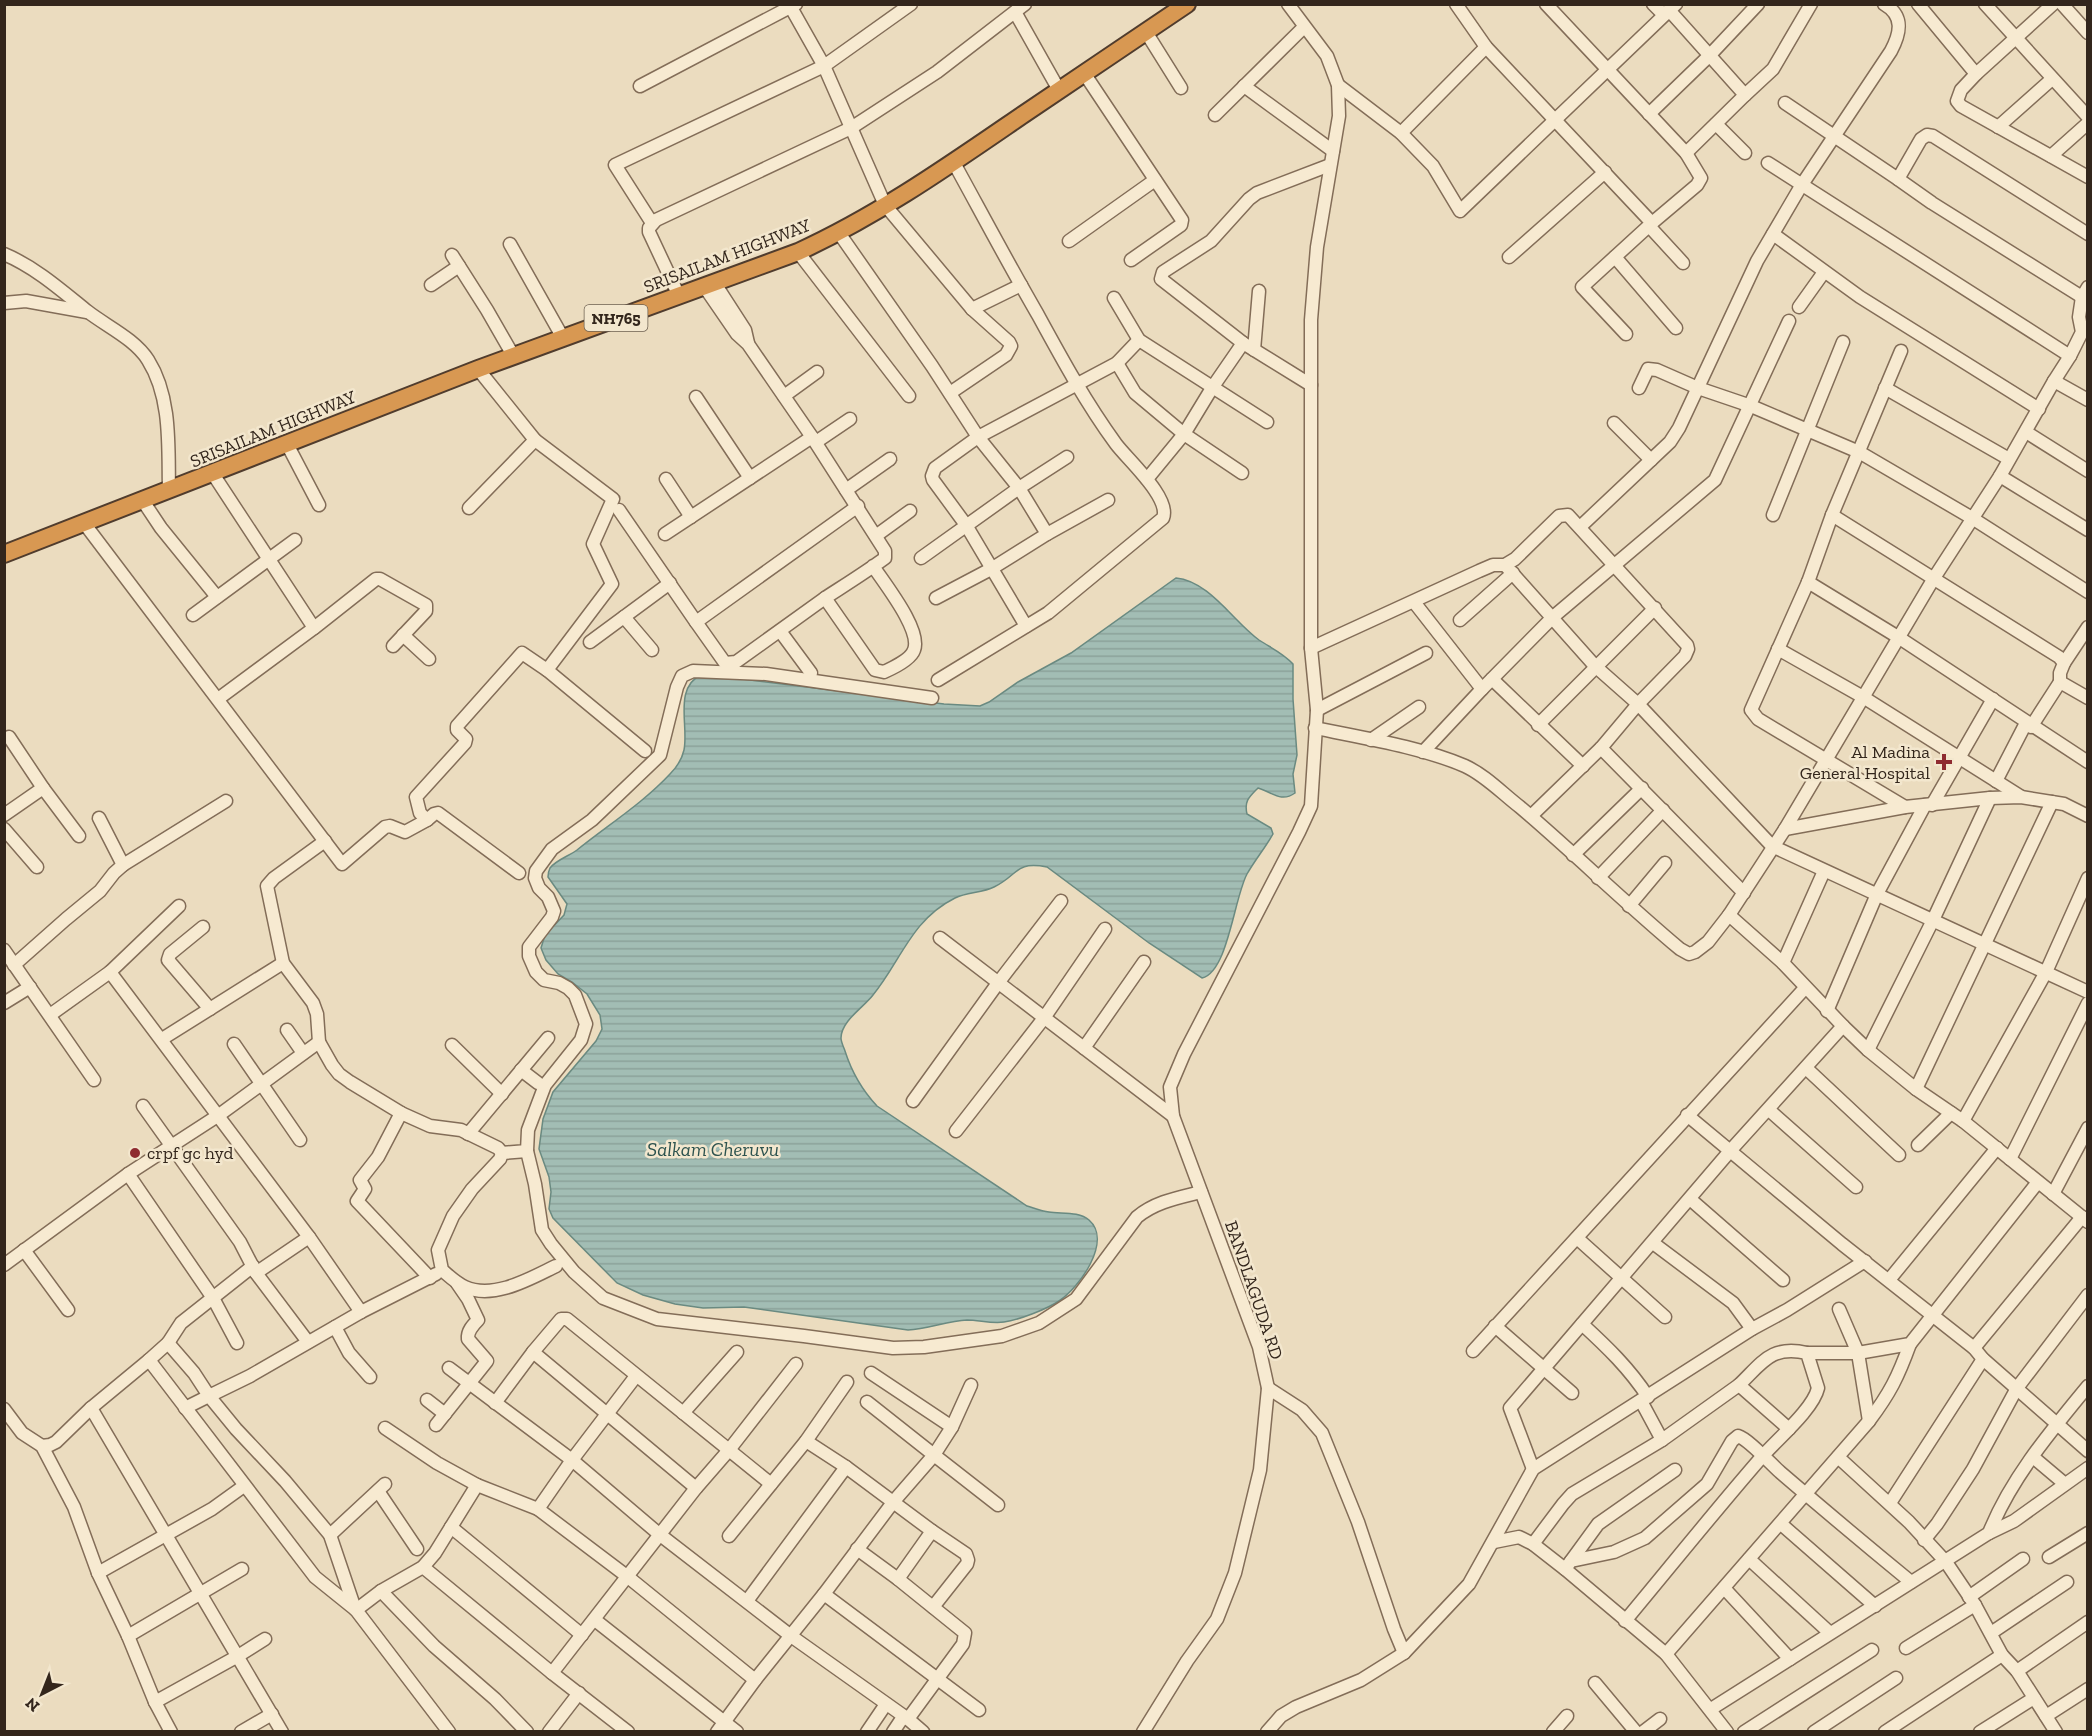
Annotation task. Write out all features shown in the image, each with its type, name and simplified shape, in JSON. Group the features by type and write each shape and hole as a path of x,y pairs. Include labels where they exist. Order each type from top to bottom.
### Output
{"highway":[{"name":"SRISAILAM HIGHWAY","path":"4,554 478,369 798,252 839,233 954,163 1188,4"}],"street":[{"path":"652,223 615,165 824,66 911,4"},
{"path":"1288,4 1327,56 1338,85 1401,133 1433,166 1460,211 1670,10"},
{"path":"1456,4 1486,47 1605,172 1683,263"},
{"path":"1546,4 1606,71 1686,153 1701,178 1582,287 1626,334"},
{"path":"1653,4 1670,10 1745,95"},
{"path":"1649,114 1758,4"},
{"path":"1686,153 1773,69 1811,4"},
{"path":"1918,4 1976,74"},
{"path":"1985,4 2088,117"},
{"path":"2053,4 1976,74 1961,90 1957,101 1961,106 2088,177"},
{"path":"2062,4 2088,33"},
{"path":"640,86 792,5 824,66 885,206 972,309 1005,336 1011,346 1002,359 950,393"},
{"path":"1580,528 1670,442 1698,388 1756,261 1801,186 1892,51 1900,35 1897,18 1890,6"},
{"path":"679,296 649,232 652,223 850,128 937,72 1020,8 1059,90"},
{"path":"1215,115 1304,27"},
{"path":"1146,32 1181,88"},
{"path":"1401,133 1486,47"},
{"path":"1084,73 1181,216 1181,225 1131,260"},
{"path":"1998,127 2052,80"},
{"name":"BANDLAGUDA RD","path":"1143,1731 1216,1619 1235,1573 1260,1470 1268,1388 1259,1347 1173,1116 1170,1087 1184,1054 1263,905 1311,806 1317,710 1311,648 1311,320 1317,247 1339,116 1338,85"},
{"path":"1244,86 1333,151"},
{"path":"1315,728 1423,752 1467,766 1531,816 1629,906 1689,954 1704,946 1730,915 1828,760 1898,637 2001,476 2054,381 2085,333 2079,317 2085,292 1932,203 1785,103"},
{"path":"2051,156 2088,123"},
{"path":"1716,124 1745,153"},
{"path":"1898,179 1921,139 1926,135 1933,136 2088,234"},
{"path":"938,680 1048,613 1164,518 1165,507 1147,479 1117,445 1076,385 954,163"},
{"path":"1768,163 2070,356"},
{"path":"1311,385 1249,346 1161,279 1163,272 1210,241 1248,199 1257,193 1330,165"},
{"path":"1509,257 1605,172"},
{"path":"1069,241 1155,180"},
{"path":"839,233 978,436 1019,488 1047,534"},
{"path":"1773,234 1824,272 1908,328 2039,409"},
{"path":"510,244 562,338"},
{"path":"798,252 909,396"},
{"path":"4,254 22,262 66,293 133,345 148,360 159,386 166,414 169,490"},
{"path":"452,255 488,310 514,357"},
{"path":"1615,257 1676,328"},
{"path":"431,285 459,266"},
{"path":"1799,307 1824,272"},
{"path":"619,510 725,663 730,664 885,558 886,554 877,535 748,344 737,334 709,284"},
{"path":"972,309 1021,285"},
{"path":"1147,479 1184,434 1212,388 1249,346 1259,291"},
{"path":"1114,298 1138,340 1268,422"},
{"path":"4,303 26,301 88,312"},
{"path":"1423,752 1553,617 1715,480 1789,321"},
{"path":"1026,626 966,525 933,480 935,468 978,436 1116,363 1138,340"},
{"path":"1773,515 1844,342"},
{"path":"1901,351 1832,515 1808,582 1751,710 1758,719 1905,807"},
{"path":"1116,363 1135,393 1184,434 1242,473"},
{"path":"478,369 535,440 613,499 593,544 612,584 547,670"},
{"path":"1639,388 1646,371 1652,369 1751,406 1859,452 2088,592"},
{"path":"784,396 817,372"},
{"path":"2054,381 2088,400"},
{"path":"1885,388 2009,459"},
{"path":"696,397 750,478"},
{"path":"665,534 750,478 850,419"},
{"path":"1614,423 1651,460"},
{"path":"2026,432 2088,471"},
{"path":"469,508 535,440"},
{"path":"288,444 319,505"},
{"path":"921,558 1019,488 1067,457"},
{"path":"846,490 890,459"},
{"path":"213,474 314,628"},
{"path":"2001,476 2088,530"},
{"path":"666,479 691,517"},
{"path":"936,598 991,569 1108,500"},
{"path":"143,501 161,528 217,597"},
{"path":"696,622 858,506"},
{"path":"877,535 910,511"},
{"path":"1460,620 1509,569 1515,559 1562,515 1568,515 1687,645 1685,656 1638,704 1601,748 1531,816"},
{"path":"1832,515 2059,657 2064,663"},
{"path":"84,523 342,864 385,827 390,826 405,832 438,813 519,873"},
{"path":"193,615 295,540"},
{"path":"1311,648 1493,565 1509,569 1595,666 1638,704 1773,846 2088,992"},
{"path":"825,598 876,670 884,672 892,668 912,654 916,640 914,631 873,566"},
{"path":"218,699 374,580 380,579 426,605 426,611 393,646"},
{"path":"1808,582 1898,637 2088,762"},
{"path":"590,642 670,583"},
{"path":"1414,602 1482,689"},
{"path":"1538,724 1654,608"},
{"path":"624,617 652,650"},
{"path":"1996,781 2029,725 2060,682 2060,673 2064,663 2088,627"},
{"path":"780,630 812,673"},
{"path":"403,635 429,659"},
{"path":"1778,649 1863,697 2021,797"},
{"path":"427,820 420,813 416,797 465,743 466,739 457,730 457,726 522,653 547,670 645,752"},
{"path":"1317,710 1426,653"},
{"path":"932,698 766,674 693,670 682,676 677,687 660,755 592,820 552,849 536,871 536,878 539,888 548,897 554,911 529,947 528,956 536,972 544,980 559,983 575,995 586,1024 581,1040 545,1085 528,1130 527,1151 542,1230 574,1272 603,1298 657,1319 893,1348 924,1347 1002,1336 1039,1323 1076,1299 1145,1210 1160,1202 1201,1192"},
{"path":"1492,679 1582,766"},
{"path":"2060,682 2088,698"},
{"path":"1827,1011 1877,894 1993,699"},
{"path":"1371,740 1419,707"},
{"path":"9,737 79,836"},
{"path":"1601,748 1744,893"},
{"path":"4,815 43,788"},
{"path":"1573,855 1642,788"},
{"path":"1785,829 1905,807 1990,798 2021,797 2064,804 2088,816"},
{"path":"1868,1050 1933,920 1990,798"},
{"path":"14,965 100,891 123,865 226,801"},
{"path":"1916,1089 2052,802"},
{"path":"1598,878 1663,810"},
{"path":"99,818 123,865"},
{"path":"4,830 38,867"},
{"path":"325,841 274,878 267,886 284,963 313,1003 317,1014 319,1042 339,1074 401,1113 421,1123 442,1129 461,1130 498,1148 502,1153"},
{"path":"1629,906 1665,863"},
{"path":"1783,963 1824,871"},
{"path":"1962,1121 2046,972 2088,878"},
{"path":"913,1101 1061,902"},
{"path":"50,1015 110,972 179,906"},
{"path":"1730,915 1783,963 1827,1011 1868,1050 1916,1089 1997,1148 2085,1219 1974,1348"},
{"path":"202,927 170,954 168,960 210,1010"},
{"path":"956,1131 1044,1017 1105,929"},
{"path":"940,938 1173,1116"},
{"path":"4,950 94,1080"},
{"path":"1083,1048 1144,962"},
{"path":"162,1039 284,963"},
{"path":"110,972 219,1115 361,1312"},
{"path":"4,1002 30,987"},
{"path":"1473,1351 1805,988"},
{"path":"2010,1159 2088,1003"},
{"path":"1533,1469 1510,1408 1730,1151 1843,1026"},
{"path":"287,1030 303,1053"},
{"path":"468,1134 548,1038"},
{"path":"4,1265 128,1174 219,1115 319,1042"},
{"path":"234,1044 300,1140"},
{"path":"452,1045 502,1094"},
{"path":"1806,1068 1899,1155"},
{"path":"521,1070 538,1083"},
{"path":"143,1106 240,1242 254,1269 308,1342"},
{"path":"1769,1110 1856,1187"},
{"path":"401,1113 378,1156 360,1180 365,1189 357,1201 430,1278"},
{"path":"1918,1145 1951,1113"},
{"path":"1687,1115 1974,1348 1983,1359 2088,1451"},
{"path":"2054,1194 2088,1128"},
{"path":"1889,1280 1997,1148"},
{"path":"502,1153 527,1151"},
{"path":"436,1425 487,1361 468,1339 472,1326 478,1320 468,1299 455,1281 442,1270 438,1250 453,1216 472,1189 500,1159 502,1153"},
{"path":"128,1174 213,1298 237,1343"},
{"path":"1666,1654 1869,1422 1898,1378 1910,1344 2038,1182"},
{"path":"1690,1199 1784,1281"},
{"path":"42,1446 56,1442 91,1408 168,1343 182,1323 213,1298 254,1269 309,1237"},
{"path":"1577,1238 1665,1317"},
{"path":"1653,1243 1733,1303 1752,1329"},
{"path":"24,1250 68,1310"},
{"path":"1267,1731 1281,1716 1296,1707 1361,1680 1404,1653 1469,1584 1533,1469 1752,1329 1787,1310 1864,1261"},
{"path":"455,1281 476,1290 489,1290 530,1279 556,1266"},
{"path":"185,1408 250,1376 361,1312 442,1270"},
{"path":"1924,1540 1973,1469 2017,1388 2088,1295"},
{"path":"1839,1309 1858,1353 1869,1422"},
{"path":"495,1403 533,1352 561,1319 565,1318 771,1484"},
{"path":"1582,1324 1634,1375 1662,1440"},
{"path":"1495,1326 1572,1393"},
{"path":"335,1327 349,1353 370,1377"},
{"path":"168,1343 194,1372 209,1396 236,1429 330,1535 356,1610"},
{"path":"1533,1544 1572,1494 1662,1440 1739,1385 1767,1358 1786,1350 1807,1353 1858,1353 1910,1344"},
{"path":"533,1352 696,1488"},
{"path":"683,1413 737,1352"},
{"path":"1625,1621 1762,1456 1789,1429 1816,1394 1816,1381 1807,1353"},
{"path":"1890,1503 1983,1359"},
{"path":"149,1360 315,1576 356,1610 449,1731"},
{"path":"552,1673 659,1534 796,1364"},
{"path":"449,1368 572,1460 659,1534 791,1636 923,1731"},
{"path":"871,1373 952,1427"},
{"path":"538,1509 636,1376"},
{"path":"729,1536 806,1441 847,1382"},
{"path":"720,1726 894,1501 934,1455 952,1427 971,1385"},
{"path":"1739,1385 1789,1429"},
{"path":"1989,1533 1997,1512 2033,1457 2057,1423 2088,1386"},
{"path":"1268,1388 1302,1410 1322,1433 1358,1521 1404,1653"},
{"path":"427,1400 445,1414"},
{"path":"867,1402 998,1505"},
{"path":"91,1408 282,1731"},
{"path":"4,1409 22,1433 42,1446 74,1507 98,1573 128,1636 155,1702 171,1731"},
{"path":"386,1428 437,1463 477,1485 538,1509 628,1577 755,1680"},
{"path":"1568,1565 1614,1552 1645,1538 1707,1484 1732,1440 1738,1436 1744,1438 1806,1495 1911,1582"},
{"path":"806,1441 846,1467 966,1554 968,1560 933,1607"},
{"path":"1838,1456 1910,1522 1946,1562 1972,1601 2002,1654 2017,1671 2056,1731"},
{"path":"2033,1457 2065,1484"},
{"path":"747,1601 846,1467"},
{"path":"1711,1709 1989,1533 2014,1521 2088,1468"},
{"path":"1568,1565 1598,1524 1675,1470"},
{"path":"356,1610 381,1591 423,1567 435,1553 477,1485"},
{"path":"98,1573 212,1509 244,1486"},
{"path":"330,1535 381,1488 417,1549"},
{"path":"1781,1524 1875,1606"},
{"path":"451,1527 582,1635"},
{"path":"898,1579 932,1530"},
{"path":"2049,1557 2088,1533"},
{"path":"1494,1542 1519,1537 1568,1565 1625,1621 1666,1654 1727,1731"},
{"path":"857,1549 964,1633 963,1644 893,1731"},
{"path":"1749,1559 1830,1633"},
{"path":"1906,1648 1972,1601 2023,1559"},
{"path":"423,1567 623,1730"},
{"path":"128,1636 242,1569"},
{"path":"1990,1633 2067,1582"},
{"path":"1724,1588 1790,1659"},
{"path":"381,1591 434,1646 495,1699 527,1731"},
{"path":"824,1594 938,1677 979,1710"},
{"path":"595,1620 720,1726 737,1731"},
{"path":"2017,1671 2088,1622"},
{"path":"155,1702 265,1639"},
{"path":"1744,1731 1872,1650"},
{"path":"1885,1731 2002,1654"},
{"path":"1814,1731 1896,1678"},
{"path":"1595,1683 1636,1731"},
{"path":"2046,1716 2088,1689"},
{"path":"549,1731 579,1693"},
{"path":"1980,1731 2034,1698"},
{"path":"867,1731 886,1704"},
{"path":"241,1731 272,1714"},
{"path":"1553,1731 1567,1716"},
{"path":"1643,1731 1660,1719"}],"water":[{"name":"Salkam Cheruvu","path":"1176,578 1199,586 1210,594 1249,632 1293,664 1297,755 1293,774 1295,793 1281,797 1258,788 1248,800 1247,814 1271,828 1273,834 1242,885 1224,949 1211,973 1202,978 1149,943 1047,867 1028,866 1018,870 994,887 955,898 928,918 917,929 873,995 849,1020 841,1038 854,1074 877,1106 1027,1206 1046,1212 1075,1214 1089,1220 1095,1229 1097,1240 1095,1251 1090,1264 1076,1286 1054,1304 1010,1321 960,1321 908,1330 744,1307 703,1308 675,1304 643,1295 617,1283 553,1218 549,1209 551,1192 549,1177 539,1149 543,1119 553,1092 596,1041 602,1029 600,1015 587,994 558,974 546,960 541,948 545,935 564,915 567,904 548,875 553,865 577,850 637,804 660,785 674,769 684,750 685,698 693,680 702,674 944,704 980,706 1071,653"}],"place":[{"name":"Al Madina General Hospital","path":"1944,762"},
{"name":"crpf gc hyd","path":"135,1153"}]}
